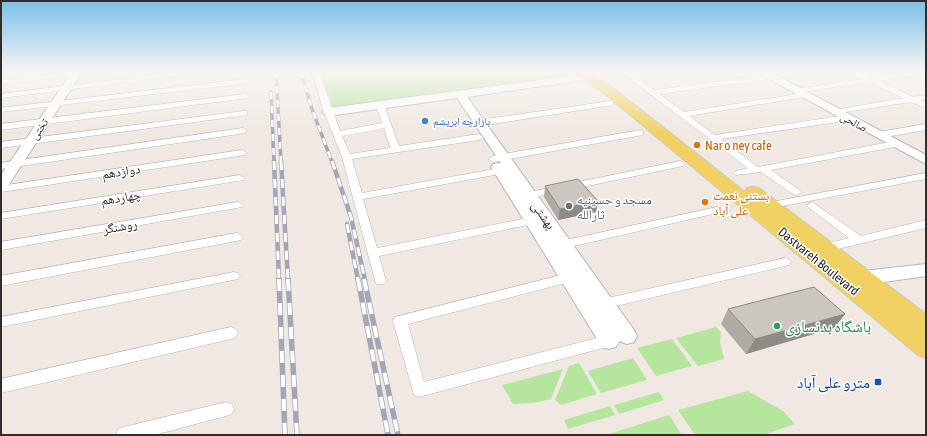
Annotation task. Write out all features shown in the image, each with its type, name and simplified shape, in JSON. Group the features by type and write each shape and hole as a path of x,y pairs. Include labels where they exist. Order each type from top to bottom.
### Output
{"main road":[{"name":"Dastvareh Boulevard","path":"611,92 926,348"},
{"name":"Dastvareh Boulevard","path":"613,92 825,248 926,326"}],"street":[{"path":"1,96 31,92"},
{"name":"تختی","path":"1,186 64,92"},
{"path":"1,110 152,92"},
{"path":"322,92 328,112 347,157 380,281"},
{"path":"328,112 473,92"},
{"path":"652,93 656,92"},
{"path":"682,115 804,92"},
{"path":"897,92 926,106"},
{"path":"652,93 713,138 797,192"},
{"name":"صالحی","path":"800,93 926,160"},
{"path":"456,95 480,130 533,221 557,246 569,278 609,341"},
{"path":"1,127 245,96"},
{"path":"713,138 841,115 926,97"},
{"path":"347,157 395,149 610,103"},
{"path":"380,105 395,149"},
{"path":"1,145 244,113"},
{"path":"338,134 386,126"},
{"path":"879,135 926,126"},
{"path":"1,166 243,132"},
{"path":"358,197 499,162 640,133"},
{"path":"739,173 758,168 895,144"},
{"name":"دوازدهم","path":"1,189 242,153"},
{"name":"بهشتی","path":"499,162 530,195 557,246 605,303 627,336"},
{"path":"530,195 680,164"},
{"path":"777,204 926,176"},
{"name":"چهاردهم","path":"1,216 240,178"},
{"name":"روشنگر","path":"1,246 238,205"},
{"path":"812,205 859,240"},
{"path":"557,246 726,208"},
{"path":"373,252 533,221"},
{"path":"825,248 926,224"},
{"path":"1,281 236,237"},
{"path":"588,308 785,262"},
{"path":"863,278 926,270"},
{"path":"1,322 234,276"},
{"path":"569,278 400,321 419,390 627,336"},
{"path":"1,386 231,333"},
{"path":"124,435 226,409"}],"green space":[{"path":"328,92 449,92 333,108"},
{"path":"716,327 721,332 720,342 724,359 698,366 676,338"},
{"path":"672,339 692,366 656,376 637,348"},
{"path":"633,358 647,380 601,393 588,371"},
{"path":"579,363 597,394 561,405 555,400 569,366"},
{"path":"563,369 551,399 533,403 513,404 502,385"},
{"path":"748,391 783,411 795,424 763,435 695,435 678,410"},
{"path":"659,392 664,400 619,414 614,405"},
{"path":"610,406 615,415 568,429 564,420"},
{"path":"669,415 682,435 606,435"}],"building":[{"path":"578,179 598,201 560,209 545,186"},
{"path":"814,287 845,314 755,339 728,309"}],"railway":[{"path":"271,92 274,162"},
{"path":"277,92 281,162"},
{"path":"307,92 332,162"},
{"path":"274,161 279,280"},
{"path":"281,161 288,280"},
{"path":"332,161 351,217 365,280"},
{"path":"347,224 358,280"},
{"path":"279,279 285,435"},
{"path":"288,279 297,435"},
{"path":"358,279 388,435"},
{"path":"364,279 398,435"}],"place":[{"name":"بازارچه ابریشم","path":"425,121"},
{"name":"Nar o ney cafe","path":"697,145"},
{"name":"بستنی نعمت علی آباد","path":"705,202"},
{"name":"مسجد و حسینیه ثارالله","path":"569,206"},
{"name":"باشگاه بدنسازی","path":"777,326"},
{"name":"مترو علی آباد","path":"878,382"}]}
